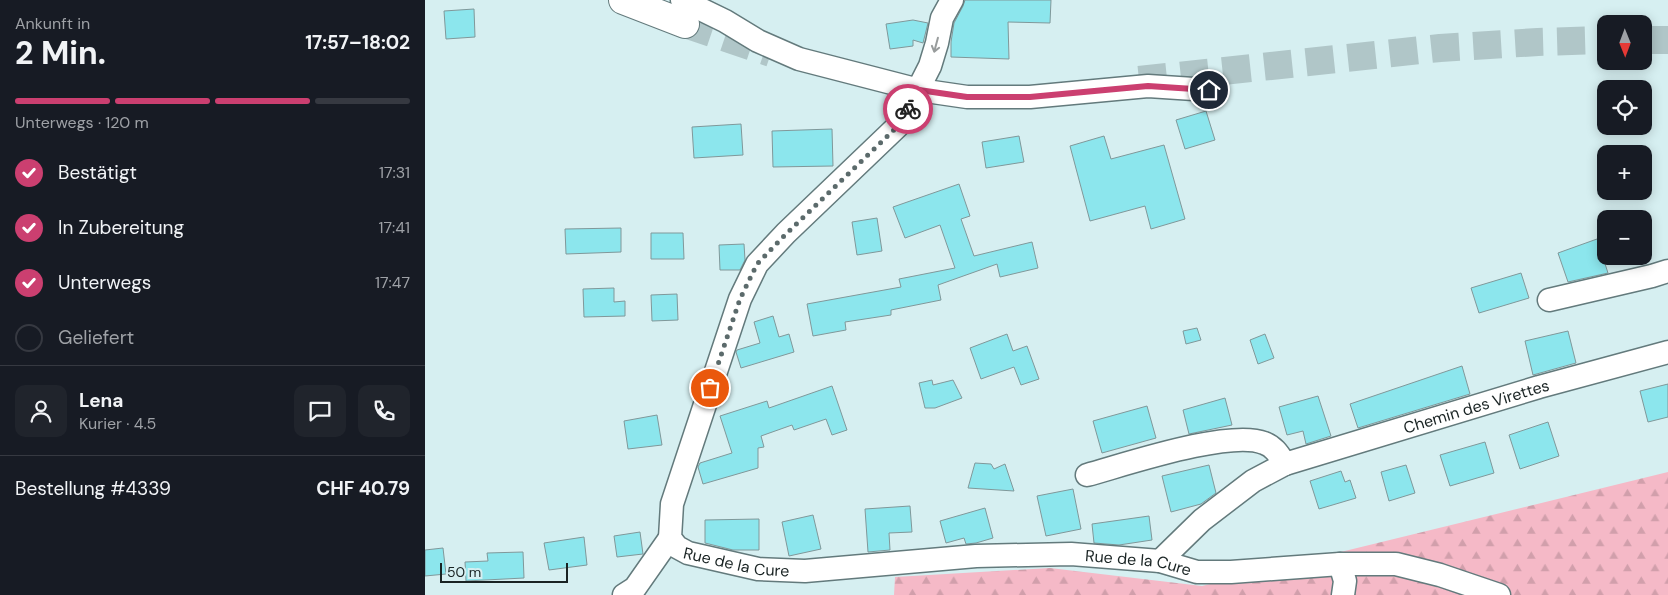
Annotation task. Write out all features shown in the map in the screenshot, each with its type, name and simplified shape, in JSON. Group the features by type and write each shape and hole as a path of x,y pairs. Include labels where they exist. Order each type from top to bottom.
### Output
{"main road":[{"path":"623,0 683,12"}],"street":[{"name":"Rue de la Cure","path":"952,0 942,18 930,66 901,123 757,264 740,299 672,504 670,538 677,547 688,553 758,569 805,571 976,556 1071,554 1160,561 1197,572 1231,572 1340,564 1396,564 1440,575 1499,595"},
{"path":"683,12 725,21 759,41 799,59 919,90 967,97 1030,97 1148,86 1209,90"},
{"path":"1549,300 1668,271"},
{"name":"Chemin des Virettes","path":"1160,561 1202,520 1253,481 1285,464 1539,387 1668,352"},
{"path":"1087,475 1216,442 1240,439 1263,442 1277,451 1285,464"},
{"path":"624,595 635,588 670,538"},
{"path":"1340,564 1345,581 1343,595"}],"green space":[{"path":"1668,472 1668,595 894,595 895,577 1050,568 1202,586"}],"building":[{"path":"965,0 1051,0 1050,23 1008,22 1009,59 951,57 954,23"},
{"path":"474,9 475,37 446,39 444,11"},
{"path":"913,20 928,23 923,43 913,40 913,46 890,49 886,24"},
{"path":"1206,111 1215,140 1185,149 1176,120"},
{"path":"741,124 743,155 694,158 692,127"},
{"path":"832,129 833,166 773,167 772,131"},
{"path":"1019,136 1024,162 986,168 982,142"},
{"path":"1104,136 1111,159 1164,145 1185,219 1151,229 1145,206 1090,221 1070,146"},
{"path":"959,184 970,216 961,219 974,256 1032,242 1038,268 1000,277 997,264 938,285 941,300 891,310 891,315 845,322 846,330 813,336 807,304 901,287 899,279 955,268 940,225 905,238 893,207"},
{"path":"877,218 882,251 857,255 852,222"},
{"path":"621,228 621,252 566,254 565,229"},
{"path":"651,233 683,233 684,259 651,259"},
{"path":"1597,239 1597,265 1605,265 1608,273 1568,282 1558,253"},
{"path":"744,244 745,260 740,270 720,270 719,245"},
{"path":"1521,273 1529,298 1479,313 1471,288"},
{"path":"614,288 614,302 625,301 625,316 584,317 583,289"},
{"path":"677,294 678,320 652,321 651,295"},
{"path":"773,316 779,337 789,334 794,352 741,368 737,350 760,343 754,322"},
{"path":"1197,328 1201,340 1186,344 1183,331"},
{"path":"1568,331 1576,363 1533,375 1525,341"},
{"path":"1007,334 1013,351 1027,346 1039,379 1021,385 1014,367 981,379 970,348"},
{"path":"1265,334 1274,358 1258,364 1250,340"},
{"path":"1462,366 1470,394 1358,428 1350,404"},
{"path":"932,380 933,385 953,380 962,398 935,408 925,408 919,383"},
{"path":"1668,384 1668,417 1648,422 1640,391"},
{"path":"832,386 847,430 832,435 826,419 794,430 792,425 761,436 764,447 758,448 758,468 703,484 698,467 700,463 732,453 720,416 767,401 769,408"},
{"path":"1318,396 1331,436 1306,444 1303,431 1287,435 1279,407"},
{"path":"1225,398 1232,425 1189,434 1183,410"},
{"path":"1147,406 1156,438 1102,453 1093,421"},
{"path":"657,415 662,445 628,449 624,421"},
{"path":"1548,422 1559,456 1520,469 1509,435"},
{"path":"1485,442 1494,473 1450,486 1440,455"},
{"path":"975,463 991,464 994,469 1005,464 1014,491 968,488"},
{"path":"1209,465 1216,493 1201,504 1171,512 1162,476"},
{"path":"1406,465 1415,493 1389,501 1381,472"},
{"path":"1341,471 1345,482 1350,480 1356,498 1319,509 1310,481"},
{"path":"1073,489 1081,529 1046,536 1037,496"},
{"path":"910,506 912,532 889,533 890,550 868,552 865,509"},
{"path":"985,508 993,538 976,543 966,544 964,538 946,543 940,521"},
{"path":"813,515 821,549 789,556 782,522"},
{"path":"1149,516 1152,540 1119,545 1094,543 1092,524"},
{"path":"759,519 759,550 733,550 705,543 705,520"},
{"path":"640,532 643,554 617,557 614,536"},
{"path":"584,537 587,565 549,570 544,543"},
{"path":"443,548 446,574 425,576 425,550"},
{"path":"523,552 524,578 466,581 465,562 488,561 487,553"}],"tunnel":[{"path":"685,24 771,53"},
{"path":"1139,80 1440,48 1597,40"},
{"path":"1653,40 1668,40"}],"way so far":[{"path":"710,388 740,299 757,264 901,123 908,109"}],"route":[{"path":"908,109 919,90 967,97 1030,97 1148,86 1209,90"}]}
